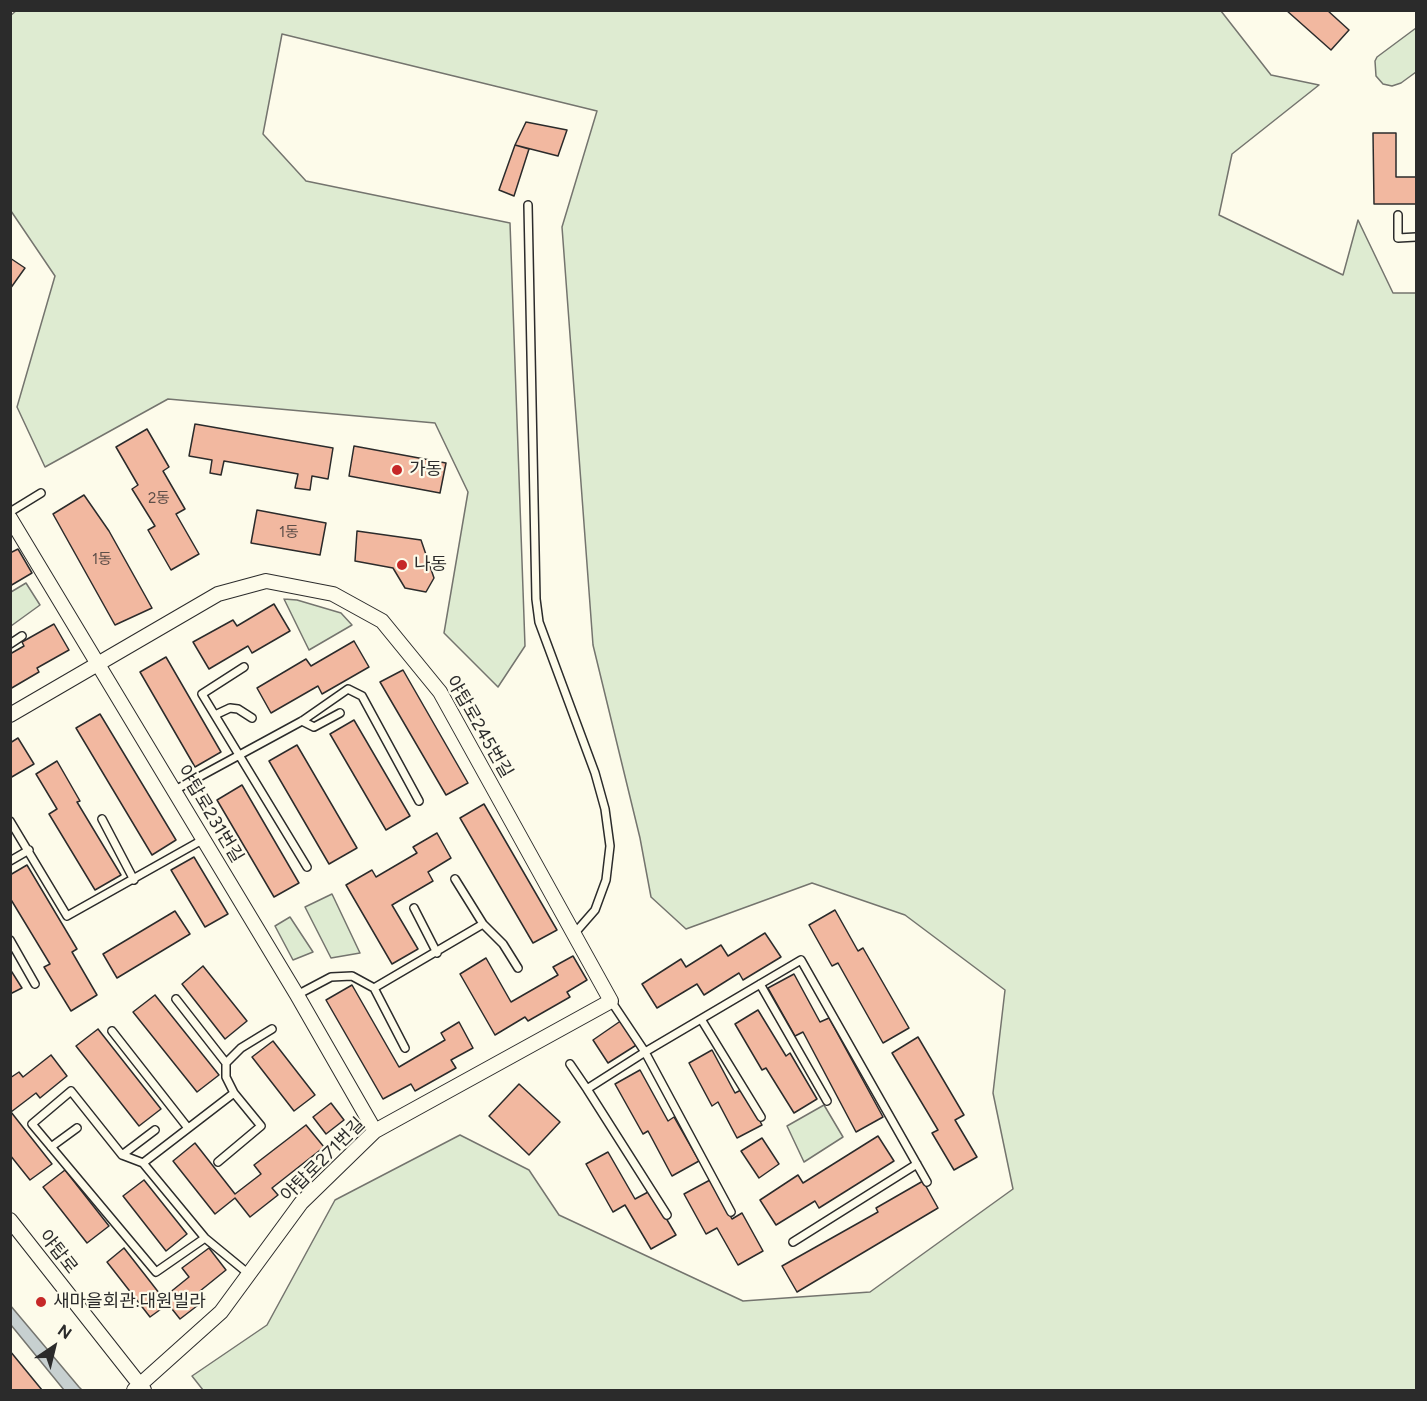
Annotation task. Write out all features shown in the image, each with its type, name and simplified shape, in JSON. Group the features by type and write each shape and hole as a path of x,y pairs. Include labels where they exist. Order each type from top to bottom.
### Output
{"street":[{"name":"야탑로231번길","path":"10,518 175,790 375,1131"},
{"name":"야탑로245번길","path":"10,715 218,594 266,581 333,594 382,621 441,692 611,1001"},
{"name":"야탑로271번길","path":"139,1389 221,1312 301,1203 375,1131 611,1001"},
{"name":"야탑로","path":"10,1220 139,1389"}],"lane":[{"path":"528,205 536,599 539,622 595,773 605,809 610,846 606,879 595,910 574,934"},
{"path":"1398,215 1398,238 1416,237"},
{"path":"10,512 41,493"},
{"path":"10,644 22,636"},
{"path":"244,667 202,694 307,867"},
{"path":"175,790 302,721 348,689 362,696 419,801"},
{"path":"215,715 230,708 238,709 252,718"},
{"path":"302,721 314,727 340,714"},
{"path":"102,819 134,880"},
{"path":"10,821 68,916 204,839"},
{"path":"10,861 29,850"},
{"path":"455,879 483,924 503,944 518,968"},
{"path":"414,908 437,953"},
{"path":"374,988 483,924"},
{"path":"10,940 35,984"},
{"path":"587,1089 801,960 927,1182"},
{"path":"297,995 331,977 352,976 374,988 405,1048"},
{"path":"760,984 827,1101"},
{"path":"176,999 226,1063 226,1077 234,1093 261,1126 218,1162"},
{"path":"611,1001 645,1052 731,1212"},
{"path":"701,1019 761,1117"},
{"path":"226,1063 241,1048 272,1029"},
{"path":"112,1031 188,1128"},
{"path":"570,1064 667,1215"},
{"path":"205,1238 156,1272 32,1124 71,1091 122,1155 143,1163 205,1238 250,1275"},
{"path":"143,1163 234,1093"},
{"path":"51,1147 77,1128"},
{"path":"122,1155 155,1130"},
{"path":"793,1242 917,1164"}],"green space":[{"path":"17,10 1221,11 1271,75 1319,85 1232,154 1219,215 1343,275 1358,220 1393,293 1416,293 1416,1390 203,1390 192,1376 267,1325 335,1200 460,1135 529,1170 559,1215 743,1301 870,1292 1013,1189 993,1093 1005,990 905,915 812,883 686,929 651,897 640,838 593,645 562,227 597,111 282,34 263,134 306,181 510,223 525,646 498,687 444,633 468,492 435,423 168,399 45,467 17,407 55,276 11,211 10,16"},
{"path":"1416,28 1416,72 1401,83 1392,86 1383,84 1376,76 1377,57"},
{"path":"26,583 40,605 11,626 11,592"},
{"path":"284,599 297,600 341,613 352,625 309,650"},
{"path":"332,894 360,953 331,958 305,907"},
{"path":"290,917 313,952 293,960 275,926"},
{"path":"824,1105 843,1137 804,1162 787,1126"}],"shaded area":[{"path":"10,1305 82,1390 64,1390 11,1325"}],"building":[{"path":"1286,10 1327,10 1349,30 1331,50"},
{"path":"526,122 567,130 558,156 515,145"},
{"path":"1373,133 1396,133 1396,177 1416,177 1416,204 1374,204"},
{"path":"515,145 529,149 514,196 499,190"},
{"path":"10,258 25,268 10,289"},
{"path":"195,424 333,448 328,479 312,476 310,490 295,488 298,474 224,461 221,475 210,473 212,460 189,456"},
{"path":"147,429 169,467 163,471 185,509 176,514 199,554 171,570 148,530 155,526 132,489 138,485 116,447"},
{"name":"가동","path":"354,446 446,463 440,493 349,476"},
{"path":"84,495 109,531 152,608 115,625 53,514"},
{"path":"257,510 326,523 320,555 251,543"},
{"name":"나동","path":"357,531 421,540 434,578 426,592 405,588 393,568 355,561"},
{"path":"18,549 32,573 10,586 10,553"},
{"path":"274,604 290,631 252,653 248,646 209,669 193,642 233,620 237,626"},
{"path":"54,624 69,650 37,668 39,672 10,689 10,654 24,646 22,642"},
{"path":"354,641 369,667 322,694 318,686 271,713 257,688 306,659 311,666"},
{"path":"166,657 221,752 195,767 140,672"},
{"path":"403,670 468,783 446,795 380,682"},
{"path":"100,714 176,840 152,855 76,728"},
{"path":"354,720 410,816 386,830 330,734"},
{"path":"18,738 34,764 10,778 10,743"},
{"path":"297,745 357,848 329,864 269,761"},
{"path":"57,761 80,801 77,802 121,875 95,890 49,814 57,809 36,774"},
{"path":"242,785 299,883 274,897 217,800"},
{"path":"484,804 557,930 533,943 460,818"},
{"path":"437,833 451,858 428,872 433,881 392,905 418,949 392,964 346,885 372,870 376,877 417,853 413,847"},
{"path":"194,857 228,914 205,927 171,870"},
{"path":"27,865 77,949 72,952 97,995 71,1011 44,967 50,964 10,898 10,875"},
{"path":"835,910 858,951 863,948 909,1028 883,1043 838,963 832,966 809,925"},
{"path":"175,911 190,934 117,978 103,954"},
{"path":"765,933 781,957 743,980 739,973 704,995 697,984 657,1008 642,984 681,959 686,967 721,945 728,956"},
{"path":"573,956 587,980 567,992 570,997 528,1021 525,1017 495,1035 460,974 486,958 511,1002 558,975 553,967"},
{"path":"203,966 247,1021 225,1039 182,984"},
{"path":"10,969 22,988 10,994"},
{"path":"794,974 820,1022 829,1018 883,1117 856,1132 803,1032 795,1036 768,988"},
{"path":"352,985 399,1067 445,1040 441,1033 459,1022 473,1048 451,1060 456,1068 415,1091 411,1084 383,1099 326,1000"},
{"path":"155,995 219,1075 197,1092 133,1012"},
{"path":"758,1010 786,1056 790,1053 817,1099 794,1113 766,1068 762,1070 735,1024"},
{"path":"622,1020 638,1044 608,1063 593,1040"},
{"path":"98,1029 161,1109 139,1126 76,1046"},
{"path":"918,1037 964,1115 955,1120 977,1157 954,1170 932,1133 938,1130 892,1053"},
{"path":"273,1041 315,1095 294,1111 252,1057"},
{"path":"712,1050 735,1093 743,1089 762,1125 737,1138 718,1102 712,1106 689,1063"},
{"path":"51,1055 67,1076 40,1098 36,1093 11,1112 52,1164 30,1180 10,1155 10,1078 19,1072 23,1077"},
{"path":"640,1070 668,1121 674,1117 699,1161 672,1176 648,1131 643,1134 615,1084"},
{"path":"519,1084 560,1122 529,1155 489,1116"},
{"path":"331,1103 344,1120 326,1134 313,1117"},
{"path":"306,1125 324,1147 272,1188 278,1195 250,1217 235,1198 215,1214 173,1161 195,1143 235,1194 261,1174 254,1165"},
{"path":"878,1136 894,1161 819,1208 815,1201 776,1225 760,1200 798,1175 803,1183"},
{"path":"762,1138 779,1164 759,1178 741,1151"},
{"path":"608,1152 635,1199 650,1191 676,1235 651,1249 625,1205 613,1212 586,1164"},
{"path":"65,1170 109,1226 87,1243 43,1187"},
{"path":"144,1180 187,1234 166,1251 123,1196"},
{"path":"710,1180 732,1219 742,1213 763,1251 738,1265 717,1228 706,1234 684,1194"},
{"path":"923,1181 938,1208 797,1292 782,1266 878,1212 876,1208"},
{"path":"124,1248 163,1298 189,1277 182,1268 209,1248 226,1270 200,1291 206,1299 180,1319 168,1304 150,1317 107,1262"},
{"path":"10,1351 42,1390 10,1390"}],"place":[{"name":"가동","path":"397,470"},
{"name":"나동","path":"402,565"},
{"name":"새마을회관.대원빌라","path":"41,1302"}]}
